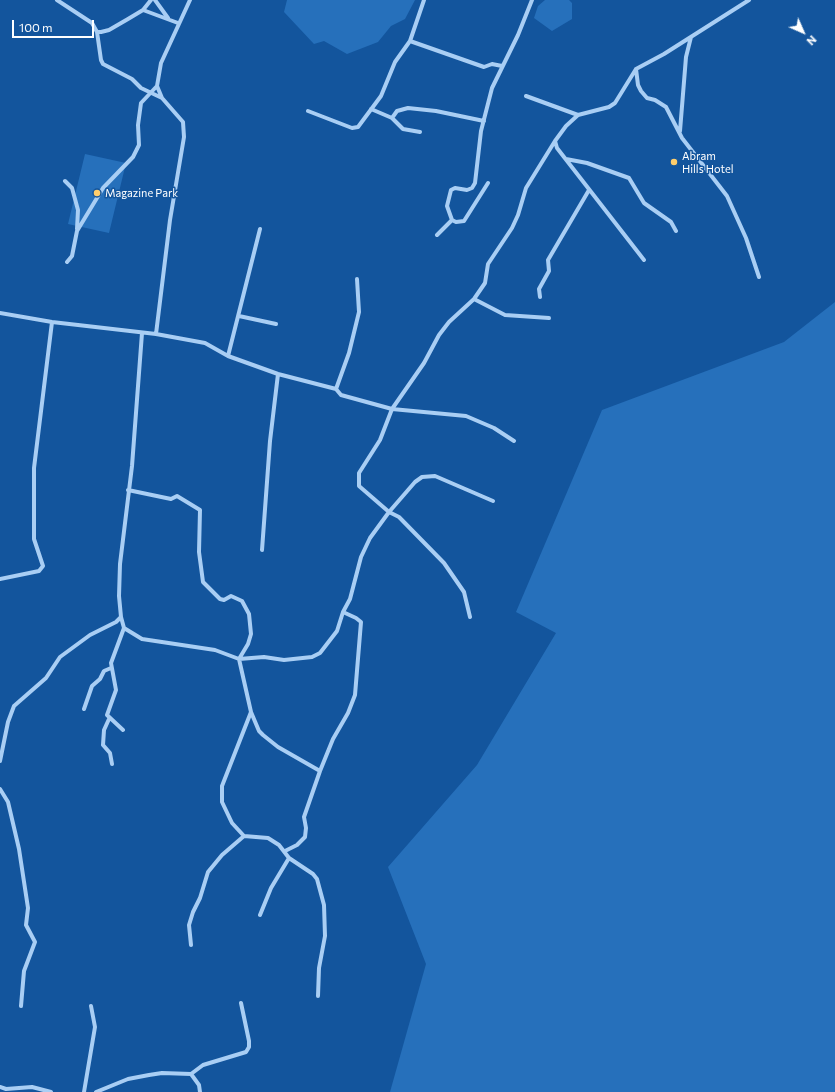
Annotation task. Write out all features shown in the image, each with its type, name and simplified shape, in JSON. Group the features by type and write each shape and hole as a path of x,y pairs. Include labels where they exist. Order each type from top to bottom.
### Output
{"street":[{"path":"57,0 92,23 97,32 101,60 103,64 132,79 142,88 162,98"},
{"path":"97,32 109,30 143,10 151,0"},
{"path":"155,0 168,19"},
{"path":"77,231 103,188 133,157 139,145 138,125 142,103 157,86 161,63 178,23 190,0"},
{"path":"308,111 355,128 381,96 395,62 410,41 424,0"},
{"path":"452,220 448,206 451,190 455,188 467,190 472,188 475,183 481,131 492,88 518,35 532,0"},
{"path":"470,617 464,592 444,564 399,517 389,512 359,486 359,473 385,430 392,409 424,363 439,335 449,322 474,299 484,283 488,264 512,228 518,216 526,188 555,140 578,115 609,107 615,103 636,69 749,0"},
{"path":"143,10 178,23"},
{"path":"680,134 686,57 691,36"},
{"path":"410,41 484,67 492,64 502,66"},
{"path":"636,69 638,85 641,91 647,98 655,100 666,107 680,134 696,158 727,196 746,238 759,277"},
{"path":"156,334 170,220 184,137 184,122 162,98 157,86"},
{"path":"526,96 578,115"},
{"path":"392,118 397,111 408,108 436,111 484,122"},
{"path":"371,109 392,118 403,129 420,132"},
{"path":"555,140 557,148 565,159 644,260"},
{"path":"549,150 557,148"},
{"path":"565,159 587,163 629,178 644,203 671,222 676,231"},
{"path":"65,181 72,188 78,210 77,231 72,256 67,262"},
{"path":"452,220 456,222 464,221 488,183"},
{"path":"540,297 539,289 549,271 548,260 589,190"},
{"path":"437,235 452,220"},
{"path":"228,356 260,228"},
{"path":"336,389 349,353 359,312 357,279"},
{"path":"474,299 505,314 549,318"},
{"path":"0,313 52,322 156,334 205,343 228,356 278,374 336,389 341,395 392,409 466,416 494,428 514,441"},
{"path":"239,316 276,324"},
{"path":"0,579 38,571 43,566 34,538 34,468 52,322"},
{"path":"112,764 110,754 103,745 104,730 109,718 108,711 116,690 111,668 113,654 124,628 121,617 119,596 120,564 132,466 142,332"},
{"path":"262,550 270,441 278,374"},
{"path":"124,628 142,639 215,650 239,659 264,657 284,660 315,656 325,647 337,631 343,612 350,599 361,557 370,538 389,512 415,482 422,477 435,476 493,501"},
{"path":"128,490 171,499 177,496 200,510 199,552 203,582 220,599 224,600 231,596 242,601 249,614 251,634 248,644 239,659 251,712 259,731 263,736 278,747 320,771"},
{"path":"285,851 297,845 305,837 306,828 304,817 320,771 333,738 348,713 356,695 361,622 343,612"},
{"path":"0,761 8,722 14,706 46,678 60,657 90,635 116,622 121,617"},
{"path":"84,709 92,686 100,679 104,671 111,668"},
{"path":"251,712 222,786 221,794 225,811 232,823 244,836 268,838 285,851 289,858 313,874 321,890 324,904 325,936 319,968 318,996"},
{"path":"109,718 123,730"},
{"path":"0,789 8,802 17,842 28,908 26,924 35,942 24,971 21,1006"},
{"path":"191,945 189,925 193,912 200,898 208,872 222,855 244,836"},
{"path":"260,915 271,888 289,858"},
{"path":"96,1092 128,1079 149,1075 162,1073 191,1074 203,1065 246,1052 249,1047 241,1003"},
{"path":"84,1092 95,1027 91,1006"},
{"path":"191,1074 200,1085 200,1092"},
{"path":"0,1087 6,1089 32,1086 51,1092"}],"shaded area":[{"path":"287,0 415,0 405,19 391,26 378,42 347,54 324,41 314,44 284,12"},
{"path":"545,0 569,0 572,3 572,19 552,31 534,18 538,6"},
{"name":"Magazine Park","path":"85,154 126,163 109,233 68,224"},
{"path":"835,302 835,1092 390,1092 426,964 388,867 477,765 556,633 516,612 602,410 784,342"}],"place":[{"name":"Abram Hills Hotel","path":"674,162"},
{"name":"Magazine Park","path":"97,193"}]}
